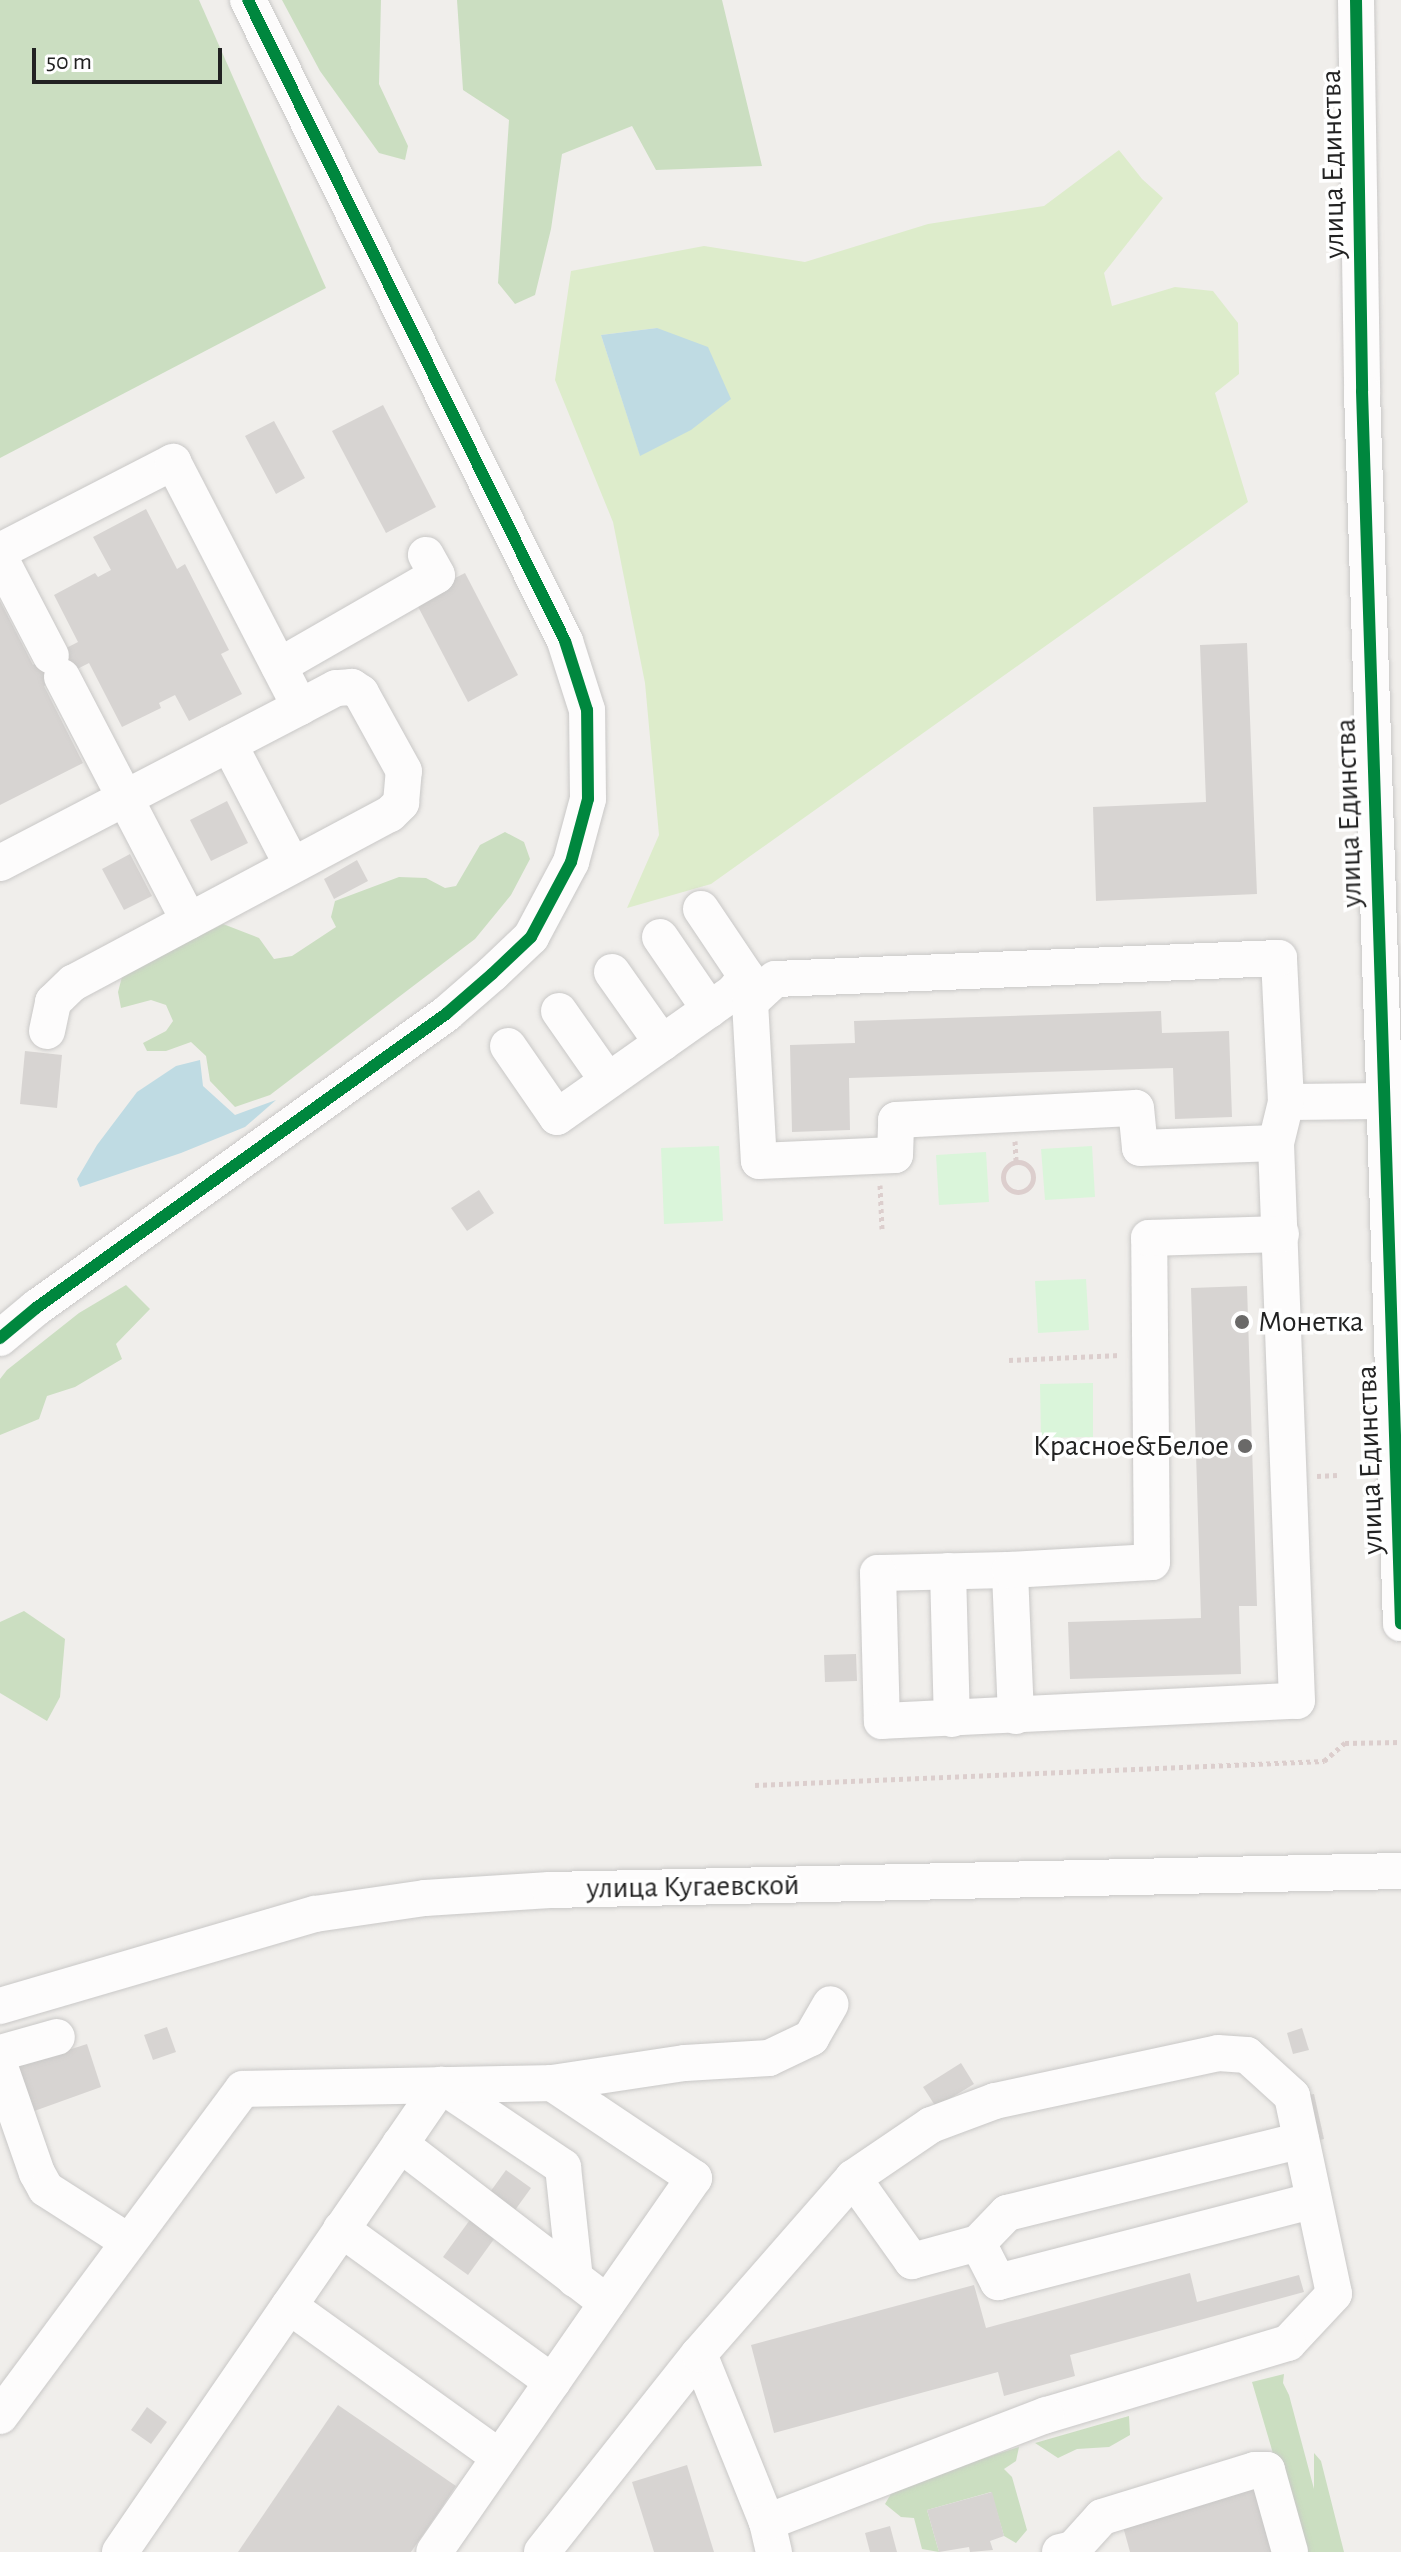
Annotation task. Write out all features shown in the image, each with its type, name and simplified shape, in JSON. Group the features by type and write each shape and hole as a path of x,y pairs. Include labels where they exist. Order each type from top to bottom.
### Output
{"street":[{"path":"0,1338 36,1308 446,1014 492,974 531,937 571,862 588,799 587,710 565,641 248,0"},
{"name":"улица Единства","path":"1356,0 1362,391 1390,1112 1401,1623"},
{"path":"0,551 173,462 300,707"},
{"path":"279,666 437,575 426,555"},
{"path":"0,558 189,921"},
{"path":"0,863 336,688 352,687 361,693 404,771 405,790 401,803 390,814 61,993 53,1002 47,1031"},
{"path":"229,744 292,865"},
{"path":"701,909 746,976 731,1002"},
{"path":"660,937 731,1002 759,1161 895,1155 896,1120 1136,1108 1140,1148 1276,1143"},
{"path":"508,1046 557,1117 662,1043 775,979 1279,958 1286,1102 1276,1143 1281,1234 1297,1701 882,1721 878,1573 1152,1562 1149,1238 1281,1234"},
{"path":"612,972 662,1043"},
{"path":"559,1011 608,1081"},
{"path":"1286,1102 1390,1112"},
{"path":"1010,1570 1016,1716"},
{"path":"948,1571 952,1719"},
{"name":"улица Кугаевской","path":"0,2006 315,1914 425,1898 550,1890 1401,1871"},
{"path":"0,2416 243,2089 552,2083 685,2063 769,2058 811,2038 831,2004"},
{"path":"0,2053 57,2037"},
{"path":"542,2552 699,2354 853,2178 931,2125 995,2101 1218,2053 1247,2055 1292,2096 1334,2294 1288,2343 1046,2415 771,2537 699,2354"},
{"path":"0,2067 37,2173 46,2189 129,2242"},
{"path":"434,2552 694,2178 552,2083"},
{"path":"120,2552 441,2085"},
{"path":"441,2085 563,2167 575,2279"},
{"path":"853,2178 912,2261 978,2243 1007,2213 1301,2140"},
{"path":"400,2144 607,2303"},
{"path":"978,2243 998,2282 1314,2200"},
{"path":"341,2229 552,2382"},
{"path":"289,2306 499,2457"},
{"path":"1060,2552 1073,2549 1102,2517 1255,2470 1267,2470 1290,2552"},
{"path":"1102,2517 1112,2552"}],"path":[{"path":"1023,1163 1033,1173 1033,1180 1024,1192 1017,1193 1005,1185 1003,1174 1010,1164 1023,1163"},
{"path":"1009,1360 1151,1353"},
{"path":"755,1785 1324,1761 1345,1743 1401,1742"}],"green space":[{"path":"0,0 199,0 326,288 0,458"},
{"path":"282,0 381,0 379,84 408,146 405,160 379,153 320,71"},
{"path":"457,0 722,0 762,166 656,170 632,126 562,154 551,229 535,295 515,304 498,283 509,120 463,90"},
{"path":"1119,150 1142,179 1163,198 1104,273 1112,306 1175,287 1213,291 1238,323 1239,374 1215,393 1248,502 711,884 627,908 659,835 645,683 613,522 555,380 571,271 704,246 805,262 928,224 1044,206","holes":["657,328 640,455 601,335"]},
{"path":"505,832 524,842 530,859 511,895 475,939 270,1095 235,1107 210,1081 206,1056 191,1042 166,1051 147,1051 143,1043 166,1031 173,1021 166,1005 151,1000 121,1008 118,992 123,973 223,924 259,938 274,959 292,956 336,927 331,917 335,901 399,877 426,878 445,888 456,886 480,845"},
{"path":"719,1146 723,1221 664,1224 661,1148"},
{"path":"1092,1146 1095,1197 1045,1200 1041,1149"},
{"path":"986,1152 989,1202 939,1205 936,1155"},
{"path":"1086,1279 1089,1330 1038,1333 1035,1281"},
{"path":"126,1285 150,1309 116,1344 122,1359 75,1387 47,1396 39,1419 0,1435 0,1379 7,1370 79,1313"},
{"path":"1093,1383 1093,1437 1041,1438 1040,1384"},
{"path":"24,1611 65,1639 60,1697 47,1721 0,1693 0,1622"},
{"path":"1284,2374 1283,2383 1314,2489 1314,2453 1321,2461 1344,2552 1302,2552 1252,2382"},
{"path":"1129,2416 1130,2435 1109,2447 1077,2449 1058,2458 1035,2443"},
{"path":"1019,2447 1016,2461 1004,2469 1012,2477 1027,2530 1016,2543 1004,2536 991,2492 927,2510 939,2552 922,2549 914,2518 901,2517 885,2504 895,2487"}],"water":[{"path":"657,328 708,347 731,399 691,430 640,456 601,335"},
{"path":"200,1060 203,1086 235,1115 276,1100 245,1127 181,1153 80,1187 77,1179 97,1145 137,1092 176,1066"}],"building":[{"path":"383,405 436,507 386,533 332,431"},
{"path":"274,421 305,478 276,494 245,436"},
{"path":"146,509 177,569 185,564 229,650 221,654 242,694 189,721 175,695 159,703 161,708 122,727 89,663 44,686 83,763 0,805 0,601 33,665 78,642 54,595 95,573 98,577 111,570 93,537"},
{"path":"465,573 518,675 468,702 414,599"},
{"path":"1247,643 1257,894 1096,901 1093,807 1206,802 1200,645"},
{"path":"227,801 248,843 211,861 190,820"},
{"path":"130,854 152,896 124,910 102,869"},
{"path":"357,860 368,881 334,899 324,879"},
{"path":"1161,1011 1162,1033 1229,1031 1232,1117 1175,1119 1173,1068 849,1078 850,1130 792,1132 790,1045 855,1043 854,1021"},
{"path":"25,1051 62,1055 57,1108 20,1104"},
{"path":"479,1190 494,1213 467,1231 451,1208"},
{"path":"1247,1286 1257,1606 1239,1606 1241,1674 1070,1679 1068,1622 1201,1618 1191,1288"},
{"path":"856,1654 857,1681 825,1682 824,1655"},
{"path":"167,2027 176,2052 153,2060 144,2035"},
{"path":"1302,2028 1309,2050 1293,2054 1287,2033"},
{"path":"87,2044 101,2087 1,2123 0,2072"},
{"path":"961,2063 974,2084 936,2107 923,2087"},
{"path":"1314,2094 1324,2139 1307,2143 1297,2097"},
{"path":"506,2170 531,2188 468,2275 443,2257"},
{"path":"1190,2273 1197,2302 1299,2275 1304,2292 1070,2355 1075,2376 1004,2396 998,2372 774,2433 751,2345 974,2285 986,2328"},
{"path":"338,2405 456,2486 440,2510 411,2552 238,2552"},
{"path":"147,2407 167,2422 151,2444 131,2430"},
{"path":"687,2465 714,2552 654,2552 632,2482"},
{"path":"1256,2487 1273,2552 1130,2552 1122,2523"},
{"path":"992,2492 1004,2536 990,2541 993,2550 970,2552 969,2547 939,2552 927,2510"},
{"path":"890,2526 897,2552 870,2552 865,2533"}],"cycle path":[{"path":"0,1338 36,1308 446,1014 492,974 531,937 571,862 588,799 587,710 565,641 248,0"},
{"path":"1356,0 1362,391 1401,1623"}],"place":[{"name":"Монетка","path":"1242,1322"},
{"name":"Красное&Белое","path":"1245,1446"}]}
